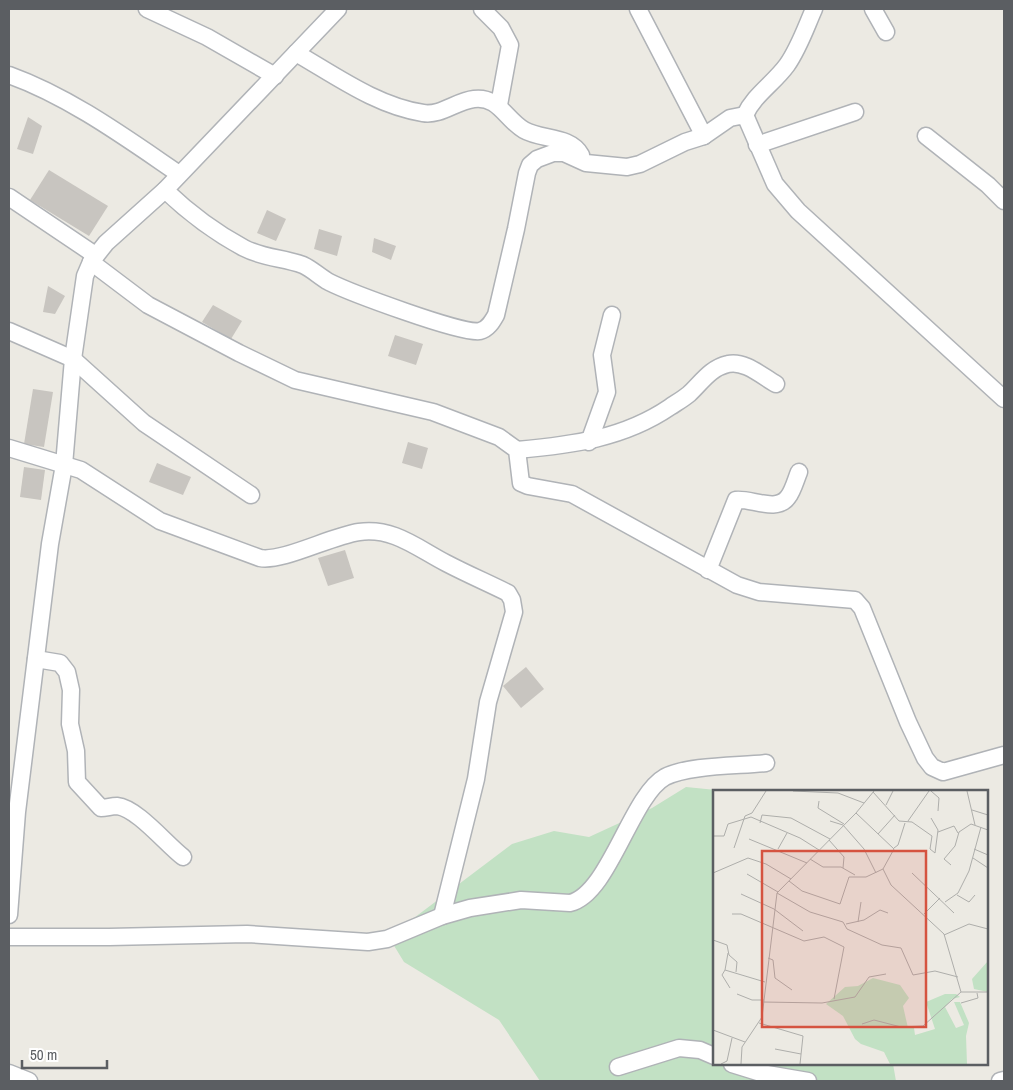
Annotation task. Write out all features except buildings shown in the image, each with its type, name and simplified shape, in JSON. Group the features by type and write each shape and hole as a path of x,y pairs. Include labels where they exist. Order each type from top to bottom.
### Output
{"street":[{"path":"147,9 207,38 274,76"},
{"path":"9,915 13,810 36,660 50,544 64,465 73,359 82,288 93,258 165,190 338,9"},
{"path":"482,9 504,32 510,45 499,105"},
{"path":"638,9 704,136"},
{"path":"165,190 223,236 246,249 269,258 302,265 330,282 398,310 473,331 487,328 496,316 530,166 537,159 553,153 564,153 586,163 628,167 640,164 685,142 704,136 730,118 745,115 755,99 787,66 814,9"},
{"path":"874,9 886,32"},
{"path":"296,53 370,95 423,113 435,113 474,99 486,99 499,105 522,129 575,146 586,163"},
{"path":"9,75 73,106 121,135 179,174"},
{"path":"757,145 855,112"},
{"path":"745,115 749,120 757,145 775,184 798,211 1002,392"},
{"path":"926,136 988,185 1004,202"},
{"path":"9,197 93,258 148,305 231,349 295,380 433,412 499,437 517,450 589,442 631,429 668,409 688,394 716,368 728,364 739,363 776,384"},
{"path":"589,442 607,392 602,355 612,315"},
{"path":"9,331 73,359 144,423 251,495"},
{"path":"9,448 93,476 160,521 260,558 272,558 328,539 360,532 383,532 400,537 508,593 512,600 514,612 488,702 476,779 442,916"},
{"path":"517,450 521,482 528,486 572,494 737,585 759,592 855,600 862,608 908,722 925,758 932,767 944,772 1004,755"},
{"path":"708,570 736,500 745,499 771,504 782,502 788,497 799,472"},
{"path":"36,660 60,663 67,672 71,690 70,724 76,752 76,775 80,786 101,808 118,806 144,820 164,842 183,857"},
{"path":"9,937 247,934 368,942 393,937 442,916 498,903 528,900 570,903 577,901 588,891 612,858 652,788 662,778 678,771 766,763"},
{"path":"618,1067 679,1048 700,1050 713,1056"},
{"path":"735,1065 761,1073 808,1081"},
{"path":"9,1073 29,1081"},
{"path":"1000,1081 1004,1080"}],"green space":[{"path":"686,787 716,790 713,790 713,1065 893,1065 896,1081 540,1081 499,1020 404,962 393,944 402,927 512,844 554,831 589,837 652,808"}]}
